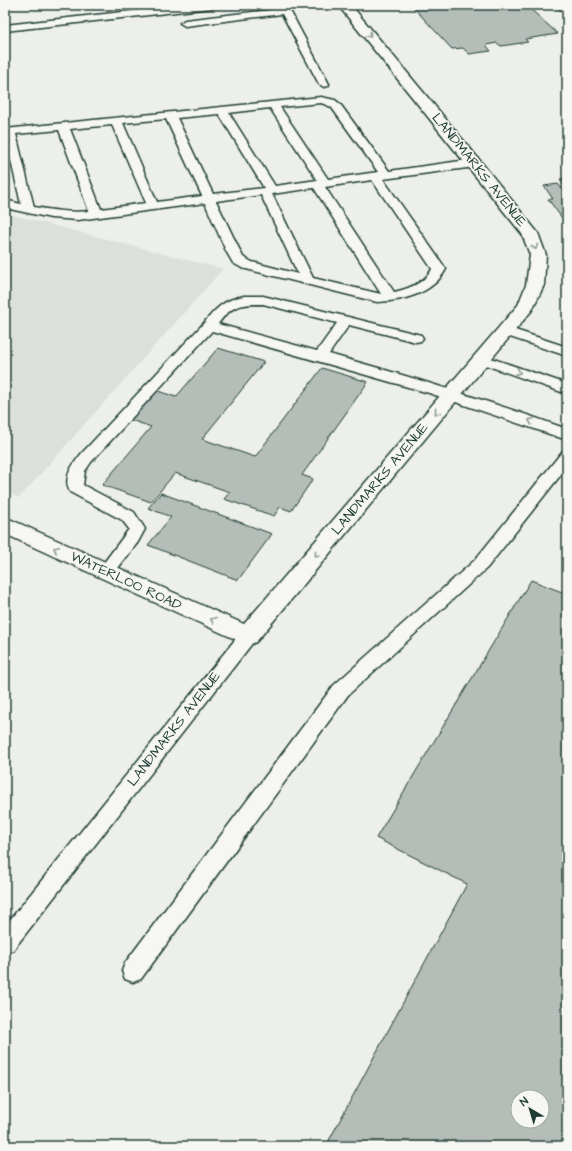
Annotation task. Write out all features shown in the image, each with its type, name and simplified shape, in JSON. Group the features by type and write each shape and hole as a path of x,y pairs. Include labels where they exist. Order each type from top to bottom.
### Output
{"street":[{"name":"LANDMARKS AVENUE","path":"248,636 506,331 526,306 535,285 538,255 530,233 475,163 344,5"},
{"name":"WATERLOO ROAD","path":"5,525 248,636"}],"lane":[{"path":"5,28 212,5"},
{"path":"185,23 284,8 324,84"},
{"path":"28,209 7,132 170,115 321,100 331,102 336,106 439,269 437,274 429,282 402,295 390,298 377,298 247,266 238,260 232,251 210,198 170,115"},
{"path":"273,105 390,298"},
{"path":"222,110 268,191 308,281"},
{"path":"116,121 153,206"},
{"path":"63,126 96,213"},
{"path":"5,204 63,215 78,216 475,163"},
{"path":"106,572 132,538 137,529 128,516 76,488 74,479 77,470 87,456 209,326 219,312 229,304 242,300 263,300 416,338"},
{"path":"320,357 345,321"},
{"path":"209,326 452,395 514,414 567,435"},
{"path":"506,331 567,352"},
{"path":"482,359 567,389"},
{"path":"134,971 341,690 481,564 567,456"},
{"name":"LANDMARKS AVENUE","path":"5,943 248,636"}],"shaded area":[{"path":"5,213 223,269 19,498 5,491"}],"building":[{"path":"411,5 526,5 558,34 525,39 528,42 501,46 497,43 486,45 491,51 469,54 463,48 452,49"},
{"path":"554,5 567,5 567,16"},
{"path":"567,178 567,189 560,179"},
{"path":"558,184 567,195 567,225 548,199 553,199 544,186"},
{"path":"218,348 264,362 202,439 255,457 322,368 368,382 302,475 313,479 291,511 280,507 274,516 224,499 230,492 175,473 151,502 102,485 151,427 125,418 152,389 176,397"},
{"path":"161,493 272,534 238,580 148,545 171,517 148,508"},
{"path":"531,580 567,594 567,1146 326,1146 467,884 376,838"}]}
